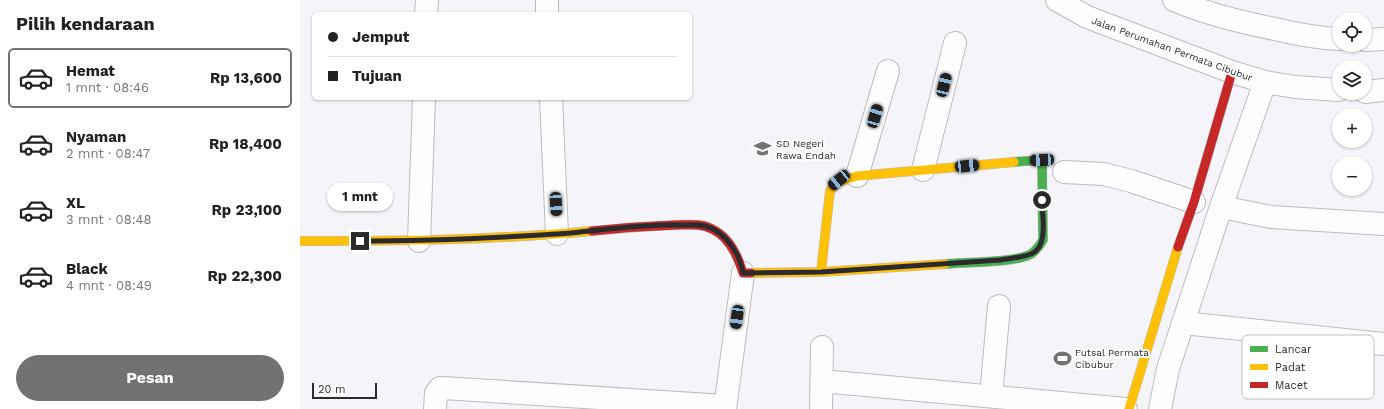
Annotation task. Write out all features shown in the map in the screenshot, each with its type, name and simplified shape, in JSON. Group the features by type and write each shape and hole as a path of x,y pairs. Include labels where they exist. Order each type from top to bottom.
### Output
{"street":[{"path":"426,12 427,0"},
{"path":"547,0 547,12"},
{"name":"Jalan Perumahan Permata Cibubur","path":"1057,0 1087,17 1232,72 1265,82 1295,87 1332,90"},
{"path":"1174,0 1232,20 1299,34 1332,39"},
{"path":"1372,40 1384,39"},
{"path":"923,170 955,43"},
{"path":"857,176 888,71"},
{"path":"1129,409 1176,248 1194,202 1232,72"},
{"path":"1160,409 1168,369 1221,207 1265,82"},
{"path":"1372,91 1384,90"},
{"path":"419,241 424,100"},
{"path":"551,100 557,234"},
{"path":"743,273 821,272 1000,260 1033,254 1039,248 1043,240 1042,160 995,162 857,176 839,180 833,185 830,191 821,272"},
{"path":"1064,172 1104,174 1131,181 1194,202"},
{"path":"1221,207 1271,217 1384,224"},
{"path":"300,241 419,241 557,234 669,225 704,226 716,230 725,238 741,262 743,273 725,408 529,401 440,388 436,393 435,409"},
{"path":"991,396 999,306"},
{"path":"1183,323 1298,335"},
{"path":"1374,343 1384,344"},
{"path":"821,409 822,347"},
{"path":"822,381 1126,409"}],"traffic: fast":[{"path":"945,264 990,262 1014,259 1031,254 1039,246 1043,240 1042,160 1014,162"}],"traffic: slow":[{"path":"821,272 830,191 838,182 857,176 1014,162"},
{"path":"300,241 446,239 592,231"},
{"path":"1129,409 1178,247"},
{"path":"751,273 821,272 945,264"}],"traffic: jam":[{"path":"1178,247 1194,202 1232,72"},
{"path":"592,231 666,225 699,225 708,227 718,232 728,242 743,273 751,273"}],"place":[{"name":"SD Negeri Rawa Endah","path":"763,149"},
{"name":"Futsal Permata Cibubur","path":"1062,358"}],"route":[{"path":"360,241 419,241 557,234 669,225 704,226 716,230 725,238 741,262 743,273 821,272 1000,260 1033,254 1039,248 1043,240 1042,200"}]}
